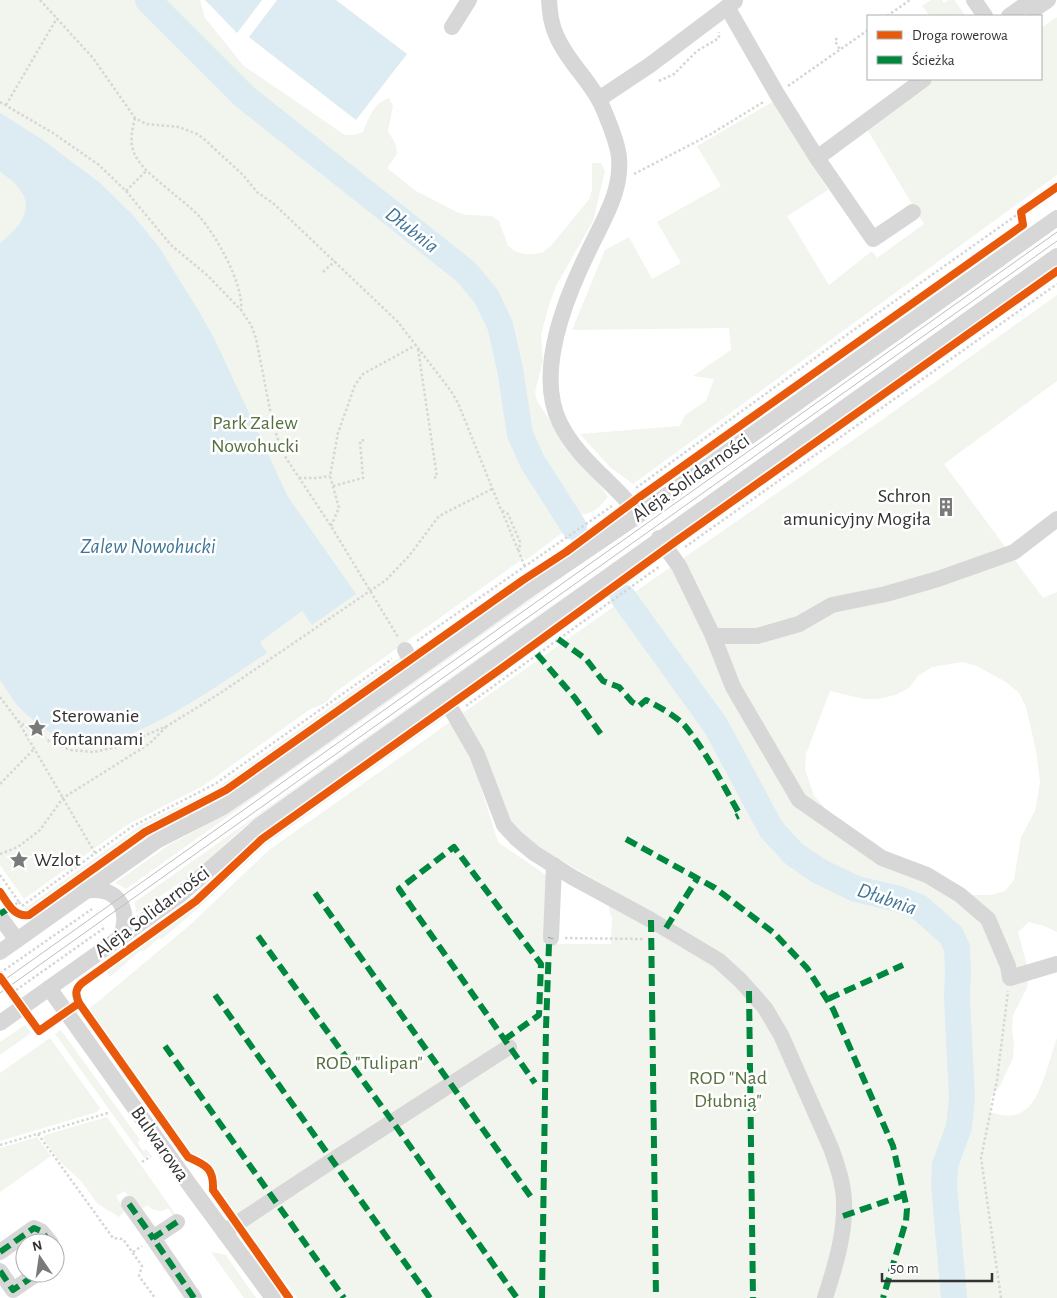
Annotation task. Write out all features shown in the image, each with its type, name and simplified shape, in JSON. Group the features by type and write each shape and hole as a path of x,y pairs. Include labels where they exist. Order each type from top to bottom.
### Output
{"street":[{"path":"452,27 469,0"},
{"path":"549,0 550,17 557,38 599,99 617,144 619,157 616,192 567,297 554,347 551,388 553,404 560,423 574,446 624,496 638,515"},
{"path":"974,0 984,15"},
{"path":"1011,15 1030,4 1048,0"},
{"path":"599,99 650,65 731,3 777,94 817,158 873,239 913,212"},
{"path":"817,158 923,80"},
{"name":"Aleja Solidarności","path":"0,952 158,840 222,807 1057,218"},
{"name":"Aleja Solidarności","path":"0,1023 180,894 260,825 1057,256"},
{"path":"712,636 757,636 799,624 832,605 886,594 938,579 1014,552 1057,518"},
{"path":"660,538 679,566 712,636 732,687 799,800 882,858 927,875 960,895 988,919 1008,966 1010,978 1057,964"},
{"path":"405,650 416,670"},
{"path":"443,695 477,754 504,825 516,838 554,865 652,920 718,960 740,980 765,1008 781,1035 828,1140 838,1167 843,1191 843,1222 836,1259 825,1298"},
{"path":"551,938 554,865"},
{"path":"84,891 104,890 118,899 126,918 121,937"},
{"path":"6,909 16,940"},
{"name":"Bulwarowa","path":"49,988 273,1298"},
{"path":"224,1232 510,1047"},
{"path":"129,1204 148,1241 194,1298"},
{"path":"148,1241 178,1222"},
{"path":"27,1233 34,1228 43,1233"},
{"path":"0,1252 15,1241"},
{"path":"0,1271 13,1290 23,1283"}],"path":[{"path":"40,0 93,58 135,118 152,125 184,128 204,139 243,175 256,192 274,204 391,314 417,346 458,403 501,510 508,514 520,542 518,552 525,567"},
{"path":"888,15 910,0"},
{"path":"6,105 57,17"},
{"path":"659,81 674,74 697,51 719,38 720,34 715,26"},
{"path":"629,177 711,134 777,94 867,31"},
{"path":"837,38 835,41 840,50"},
{"path":"0,102 78,150 99,166 126,191 171,245 207,275 241,310 251,325 256,338 271,415 277,437 286,458 371,590 405,650"},
{"path":"135,118 132,131 133,148 138,160 193,210 208,228 233,273 241,297 241,310"},
{"path":"126,191 147,170"},
{"path":"632,491 841,339 1021,212 1022,221"},
{"path":"323,272 335,261"},
{"path":"684,548 1057,284"},
{"path":"331,526 339,508 330,476 338,433 357,381 363,374 417,346"},
{"path":"417,346 437,477 432,478"},
{"path":"333,486 363,478 360,440 364,440"},
{"path":"299,478 330,476"},
{"path":"18,721 50,741 70,750 94,752 121,746 167,726 219,694 386,580 439,516 492,489"},
{"path":"0,874 22,906 133,826 215,784 618,502"},
{"path":"459,712 667,561"},
{"path":"0,698 18,721 96,853"},
{"path":"0,854 18,847 40,830 63,798 150,744 167,726"},
{"path":"0,784 34,749"},
{"path":"6,909 19,902"},
{"path":"6,909 17,913"},
{"path":"0,973 92,909"},
{"path":"12,994 104,928"},
{"path":"551,938 644,939"},
{"path":"1001,1298 981,1158 997,1080 1010,978"},
{"path":"0,1145 108,1113"},
{"path":"38,1134 113,1238 124,1239 142,1266 139,1276 155,1298"},
{"path":"142,1162 153,1155"},
{"path":"133,1252 148,1241"}],"green space":[{"name":"Park Zalew Nowohucki","path":"0,0 200,0 205,18 244,66 345,135 363,132 375,107 389,98 393,106 388,131 396,145 397,154 387,168 416,191 457,212 466,215 492,216 499,221 508,246 524,254 543,252 551,246 590,198 592,163 601,163 605,171 593,221 556,286 550,302 541,335 543,361 535,392 537,401 568,448 583,461 608,497 596,509 580,515 582,518 526,560 524,558 334,693 327,702 309,710 203,786 127,825 24,899 0,865"},
{"path":"931,0 942,0 944,3 954,0 965,15 929,15 922,6"},
{"path":"1057,17 1057,175 633,484 610,467 580,434 680,426 685,415 706,401 714,379 693,376 731,350 729,328 572,330 605,250 629,237 652,279 681,263 657,222 721,186 697,146 774,101 828,190 787,216 829,285 872,251 877,258 924,224 867,129 935,80 1042,80 1042,27"},
{"path":"1057,295 1057,381 944,464 1043,598 1057,592 1057,932 1029,922 1018,932 1029,973 1027,988 1013,1015 1013,1058 1000,1086 991,1097 990,1112 1012,1115 1020,1113 1032,1103 1041,1085 1057,1038 1057,1298 297,1298 220,1195 216,1177 207,1163 192,1155 89,1009 191,924 269,850","holes":["962,662 977,666 1006,682 1019,693 1026,707 1036,750 1040,782 1035,811 1021,837 1014,880 1005,891 991,895 964,895 886,868 863,849 814,796 805,769 806,754 830,691 864,699 879,699 895,695 909,688 918,676 932,667","476,772 516,829 526,839 618,893 609,906 610,915 612,916 611,944 544,944 546,875 498,842"]},
{"path":"560,580 126,889 115,883 169,845 231,811 518,607"},
{"path":"582,584 493,650 245,826 191,875 136,913 135,902"},
{"path":"403,655 405,661 231,784 145,830 29,911 23,910 141,825 217,788"},
{"path":"441,708 262,836 199,897 81,982 75,988 72,997 72,989 78,980 191,900 260,836"},
{"path":"445,710 449,714 264,846 205,902 162,939 159,938 144,951 140,951 110,977 104,969 196,904 265,839"},
{"path":"25,1025 31,1033 0,1055 0,1042"},
{"path":"61,1030 140,1140 137,1142 143,1151 146,1149 150,1154 144,1158 55,1034"},
{"path":"50,1038 100,1108 97,1112 0,1141 0,1073"},
{"path":"107,1117 176,1215 174,1217 168,1208 157,1211 147,1205 139,1211 125,1191 116,1196 125,1211 119,1217 98,1204 81,1181 60,1162 43,1138 45,1135"},
{"path":"37,1137 51,1156 0,1192 0,1148"},
{"path":"211,1252 227,1255 256,1298 244,1298"}],"water":[{"path":"205,0 262,0 237,33"},
{"path":"277,0 336,0 407,54 356,120 249,37"},
{"name":"Zalew Nowohucki","path":"0,113 43,140 100,183 131,213 159,247 215,340 288,497 356,594 312,625 302,611 260,642 267,653 201,697 145,728 118,739 94,745 67,742 44,728 17,705 0,680 0,243 19,225 23,218 26,203 16,185 0,171"}],"waterway":[{"name":"Dłubnia","path":"148,0 245,97 466,272 486,296 500,325 510,369 520,434 532,461 574,527"},
{"name":"Dłubnia","path":"623,597 716,726 771,829 794,854 819,871 856,889 899,899 919,907 951,935 957,948 957,998 962,1098 959,1127 945,1165 944,1185 954,1298"}],"tram line":[{"path":"0,983 1057,232"},
{"path":"0,993 1057,241"}],"marked path":[{"path":"558,639 586,659 603,681 619,687 632,702 639,706 646,700 681,722 700,747 721,781 740,815 736,817"},
{"path":"537,654 575,698 603,737"},
{"path":"626,839 715,888 774,933 807,968 833,1009 893,1146 907,1209 906,1221 883,1298"},
{"path":"504,1040 539,1015 541,964 454,847 399,889 535,1083"},
{"path":"666,928 697,879"},
{"path":"315,893 531,1197"},
{"path":"0,914 11,907"},
{"path":"651,920 656,1298"},
{"path":"258,936 393,1122 517,1298"},
{"path":"542,1298 546,1028 549,944 551,938"},
{"path":"828,999 903,965"},
{"path":"749,991 753,1298"},
{"path":"215,995 430,1298"},
{"path":"165,1046 344,1298"},
{"path":"843,1216 904,1195"},
{"path":"129,1204 153,1238"},
{"path":"177,1222 153,1238 194,1298"},
{"path":"27,1233 34,1228 43,1233"},
{"path":"0,1252 15,1241"},
{"path":"0,1271 13,1290 23,1283"}],"cycle path":[{"path":"0,892 15,912 29,915 145,832 226,790 523,580 566,552 641,496 1023,225 1021,212 1057,187"},
{"path":"289,1298 213,1190 212,1177 208,1168 188,1157 79,1003 76,994 78,987 196,901 262,839 675,542 1057,271"},
{"path":"0,977 39,1031 79,1003"}],"place":[{"name":"Schron amunicyjny Mogiła","path":"946,507"},
{"name":"Sterowanie fontannami","path":"37,728"},
{"name":"Wzlot","path":"19,860"}],"park label":[{"name":"ROD \"Tulipan\"","path":"369,1063"},
{"name":"ROD \"Nad Dłubnią\"","path":"728,1090"}]}
